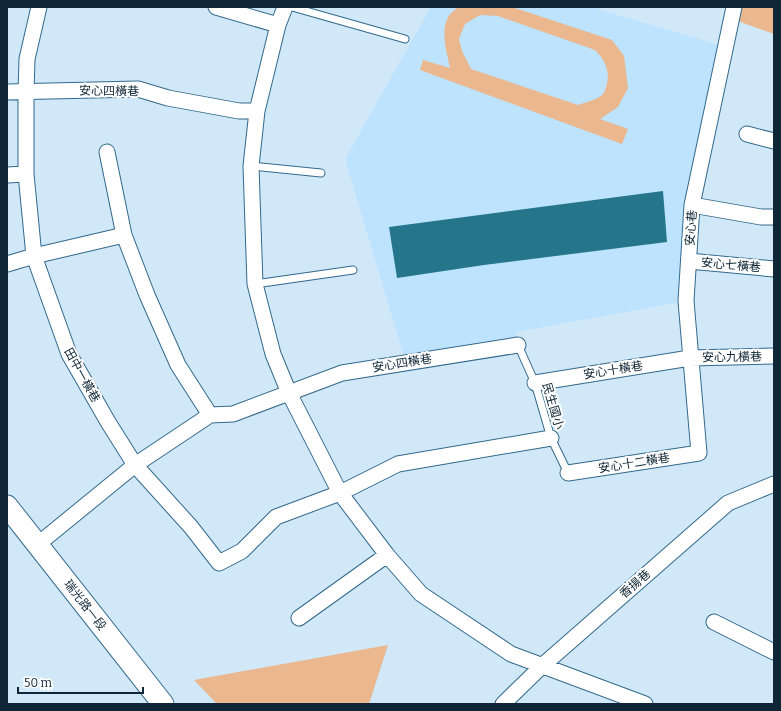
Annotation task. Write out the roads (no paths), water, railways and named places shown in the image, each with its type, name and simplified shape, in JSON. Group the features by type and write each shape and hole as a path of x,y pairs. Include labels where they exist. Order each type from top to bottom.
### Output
{"street":[{"name":"田中一橫巷","path":"39,7 27,59 26,92 26,174 34,256 69,354 108,422 135,465 191,527 219,563 242,551 276,517 340,493"},
{"path":"216,7 278,25"},
{"path":"285,7 278,25 257,112 251,166 255,284 273,354 289,393 340,493 387,555 421,594 511,654 645,704"},
{"name":"安心巷","path":"699,453 686,301 692,205 734,7"},
{"name":"安心四橫巷","path":"7,92 138,89 168,98 239,111 257,112"},
{"path":"747,134 774,141"},
{"path":"107,152 124,235 147,295 178,365 210,415"},
{"path":"7,175 26,174"},
{"path":"692,205 761,217 774,217"},
{"path":"7,264 34,256 124,235"},
{"name":"安心七橫巷","path":"689,261 774,269"},
{"name":"安心四橫巷","path":"289,393 342,373 518,346"},
{"name":"安心九橫巷","path":"690,358 774,356"},
{"name":"安心十橫巷","path":"535,383 690,358"},
{"path":"37,545 135,465 210,415 233,414 289,393"},
{"path":"340,493 398,464 551,438"},
{"name":"安心十二橫巷","path":"568,473 699,453"},
{"name":"香揚巷","path":"503,704 542,666 728,503 774,484"},
{"name":"瑞光路一段","path":"7,506 163,704"},
{"path":"299,618 387,555"},
{"path":"714,622 774,652"}],"lane":[{"path":"292,7 405,39"},
{"path":"251,166 321,173"},
{"path":"255,284 353,270"},
{"name":"民生國小","path":"518,346 535,383 551,438 568,473"}]}
